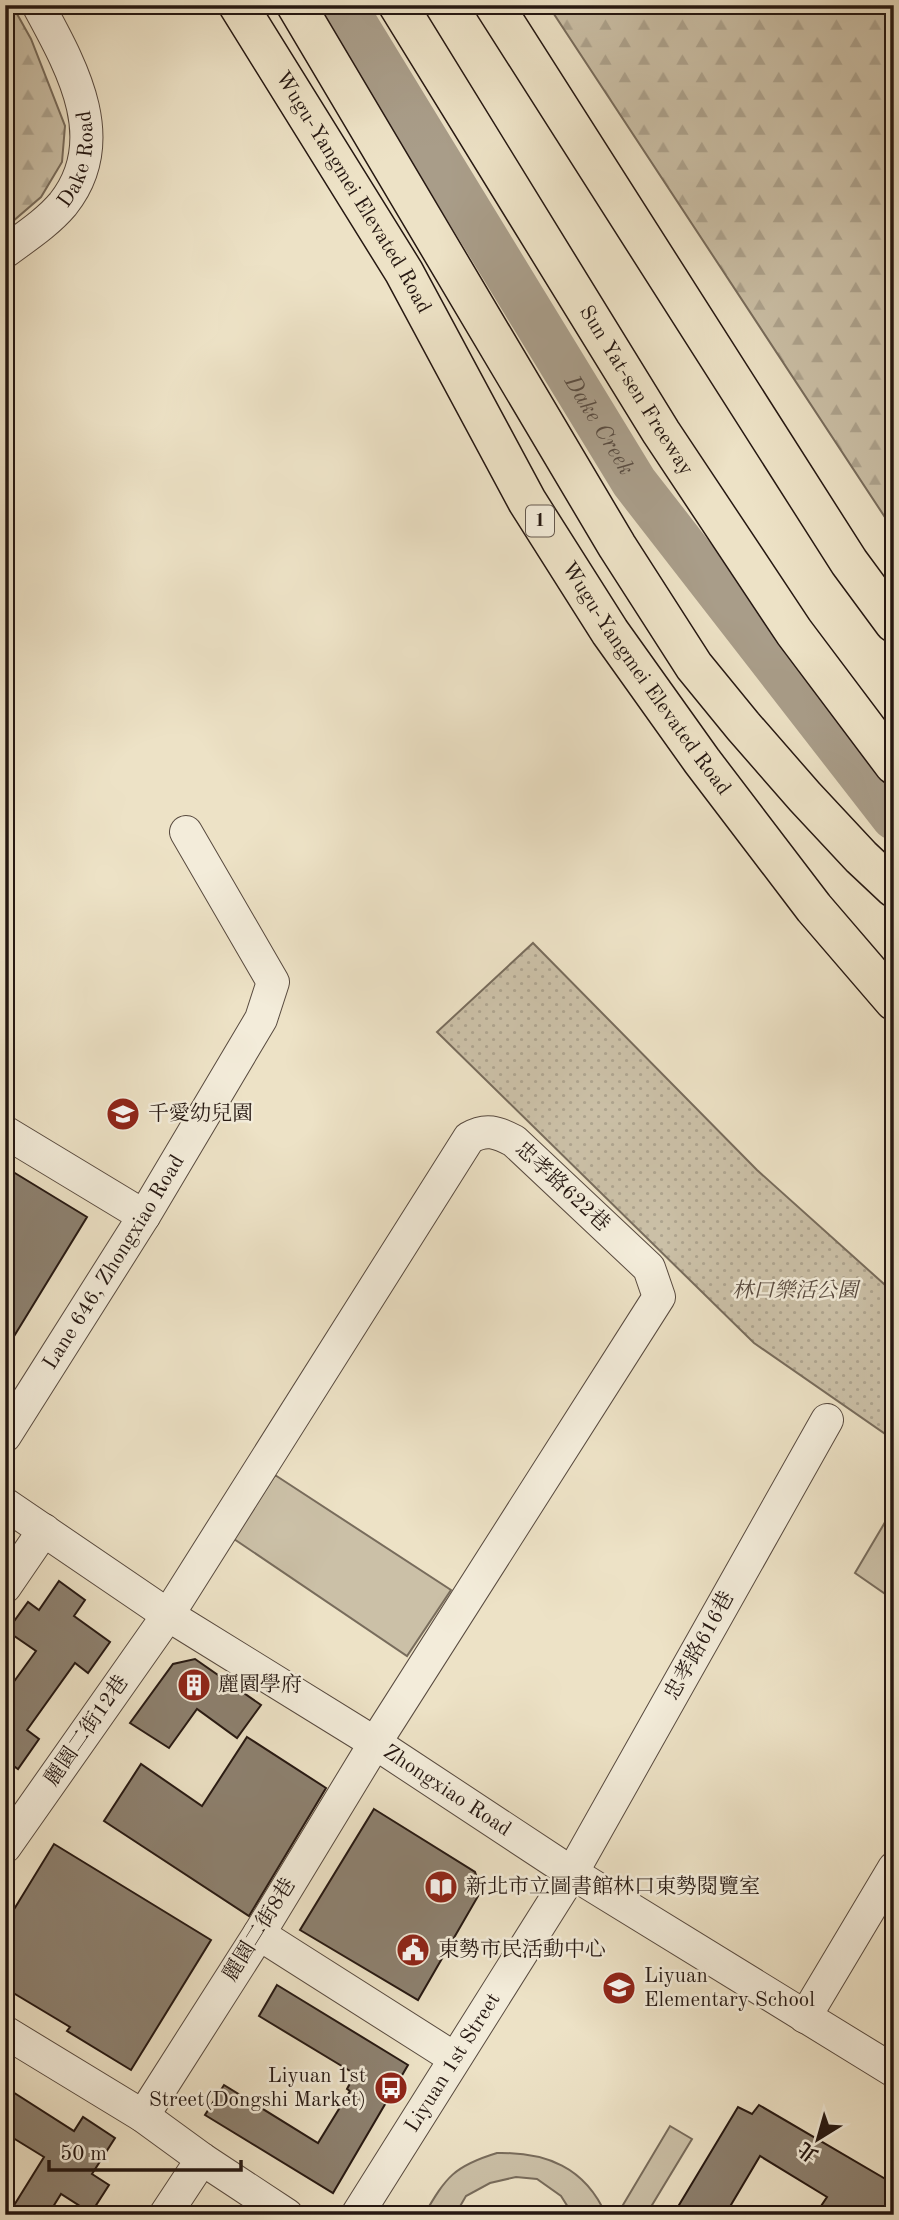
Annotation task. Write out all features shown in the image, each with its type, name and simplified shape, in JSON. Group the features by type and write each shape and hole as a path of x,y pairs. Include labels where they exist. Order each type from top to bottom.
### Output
{"highway":[{"name":"Wugu-Yangmei Elevated Road","path":"238,5 404,272 527,501 610,632 702,761 814,908 894,1001"},
{"path":"296,5 617,545 694,666 805,797 894,888"},
{"name":"Sun Yat-sen Freeway","path":"398,5 661,432 794,632 894,765"},
{"path":"494,5 849,562 894,623"}],"street":[{"name":"Dake Road","path":"5,252 38,228 63,204 81,172 87,139 82,99 67,58 38,5"},
{"name":"Lane 646, Zhongxiao Road","path":"5,1436 144,1216 261,1019 273,982 186,832"},
{"name":"忠孝路622巷","path":"168,1615 469,1138 482,1130 498,1133 514,1141 649,1268 659,1297 375,1743"},
{"path":"5,1132 144,1216"},
{"name":"忠孝路616巷","path":"572,1873 827,1420"},
{"name":"Zhongxiao Road","path":"5,1504 168,1615 375,1743 572,1873 894,2071"},
{"path":"5,1587 44,1530"},
{"name":"麗園二街12巷","path":"5,1847 168,1615"},
{"name":"麗園二街8巷","path":"143,2116 259,1934 375,1743"},
{"path":"804,2017 894,1868"},
{"name":"Liyuan 1st Street","path":"357,2215 572,1873"},
{"path":"259,1934 454,2059"},
{"path":"5,2032 143,2116 287,2215"},
{"path":"165,2215 202,2159"}],"green space":[{"path":"5,5 12,5 31,39 65,126 62,162 41,197 5,228"},
{"path":"548,5 894,5 894,531"},
{"name":"林口樂活公園","path":"533,943 757,1170 894,1293 894,1440 754,1343 437,1032"},
{"path":"275,1475 451,1590 407,1656 234,1539"},
{"path":"894,1507 894,1600 855,1573"},
{"path":"670,2126 692,2139 646,2215 617,2215"},
{"path":"497,2153 532,2156 562,2166 587,2185 606,2215 573,2215 561,2196 537,2179 516,2177 490,2183 466,2196 455,2215 424,2215 445,2182 461,2168"}],"building":[{"path":"5,1167 87,1217 5,1351"},
{"path":"59,1581 85,1600 74,1616 110,1642 88,1673 75,1663 27,1730 39,1739 18,1769 5,1760 5,1694 36,1651 7,1631 28,1602 39,1610"},
{"name":"麗園學府","path":"195,1659 261,1705 237,1738 197,1709 169,1748 130,1723 173,1664"},
{"path":"247,1737 326,1788 249,1916 104,1821 141,1764 202,1806"},
{"path":"374,1809 475,1872 481,1891 418,2000 300,1930"},
{"path":"54,1844 211,1940 131,2070 67,2031 70,2027 5,1988 5,1924"},
{"path":"277,1985 408,2065 333,2193 205,2115 224,2085 318,2143 350,2091 347,2089 355,2074 259,2016"},
{"path":"5,2087 74,2131 83,2117 115,2138 92,2174 109,2185 91,2213 61,2194 48,2215 8,2215 44,2157 5,2133"},
{"path":"759,2105 894,2184 894,2215 815,2215 827,2197 760,2156 725,2215 673,2215 738,2107 752,2114"}],"waterway":[{"name":"Dake Creek","path":"343,5 634,482 894,817"}],"place":[{"name":"千愛幼兒園","path":"123,1114"},
{"name":"麗園學府","path":"194,1685"},
{"name":"新北市立圖書館林口東勢閱覽室","path":"441,1887"},
{"name":"東勢市民活動中心","path":"413,1950"},
{"name":"Liyuan Elementary School","path":"619,1988"},
{"name":"Liyuan 1st Street(Dongshi Market)","path":"391,2088"}]}
